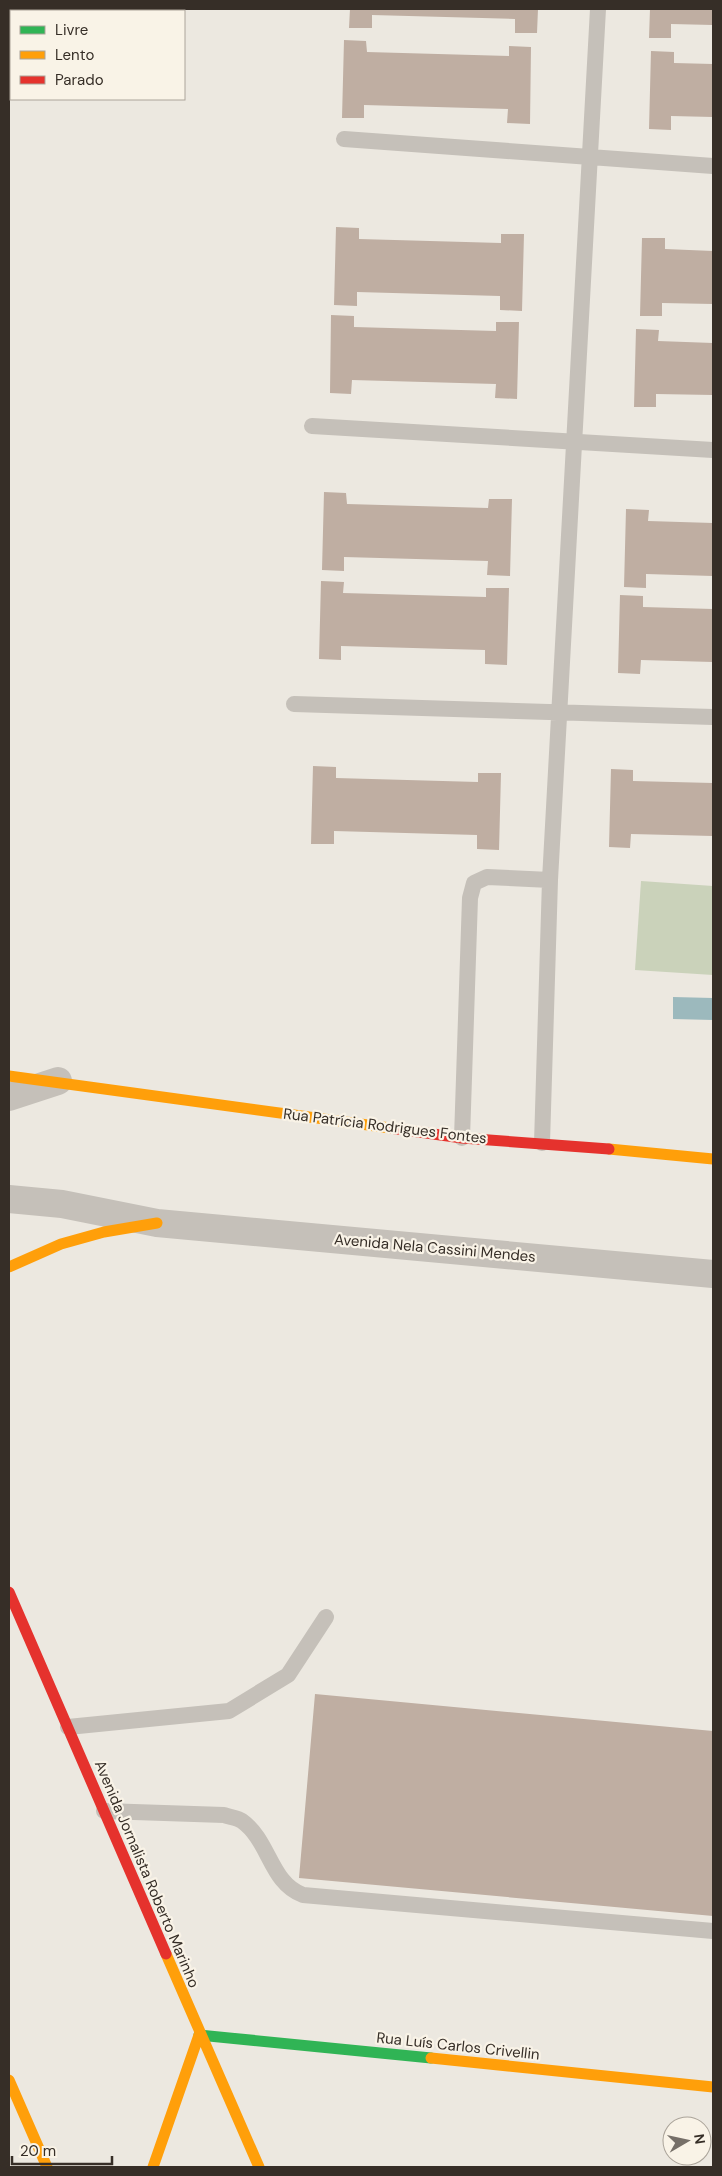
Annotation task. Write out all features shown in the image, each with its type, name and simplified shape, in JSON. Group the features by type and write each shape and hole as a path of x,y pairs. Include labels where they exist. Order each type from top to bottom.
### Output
{"main road":[{"name":"Rua Patrícia Rodrigues Fontes","path":"9,1076 58,1081 462,1138 542,1143 713,1159"},
{"name":"Avenida Nela Cassini Mendes","path":"9,1267 61,1244 104,1232 158,1223"},
{"name":"Avenida Jornalista Roberto Marinho","path":"9,1592 259,2167"},
{"name":"Rua Luís Carlos Crivellin","path":"200,2035 713,2087"},
{"path":"153,2167 200,2035"},
{"path":"9,2080 47,2167"}],"street":[{"name":"Rua Patrícia Rodrigues Fontes","path":"9,1098 58,1081"},
{"name":"Avenida Nela Cassini Mendes","path":"9,1198 62,1204 158,1223 713,1274"}],"lane":[{"path":"542,1143 550,880 598,9"},
{"path":"344,140 713,166"},
{"path":"312,426 713,450"},
{"path":"294,704 713,717"},
{"path":"462,1138 470,898 474,883 487,877 550,880"},
{"path":"68,1727 229,1711 288,1675 326,1617"},
{"path":"104,1811 224,1815 242,1820 256,1837 282,1882 291,1891 304,1895 713,1931"}],"green space":[{"path":"641,881 713,886 713,975 635,970"}],"water":[{"path":"673,997 713,998 713,1020 673,1019"}],"building":[{"path":"350,9 538,9 537,33 515,33 515,19 372,15 372,28 349,28"},
{"path":"650,9 713,9 713,25 671,24 671,38 649,38"},
{"path":"344,40 366,41 367,52 509,56 509,46 531,47 530,124 507,123 508,109 364,105 364,118 342,118"},
{"path":"651,51 674,52 674,63 713,64 713,117 671,116 671,130 649,129"},
{"path":"336,227 359,228 359,239 501,243 501,234 524,234 522,311 500,310 500,296 357,292 357,306 334,305"},
{"path":"642,238 665,238 665,249 713,251 713,304 662,303 662,316 640,316"},
{"path":"331,315 354,316 354,327 496,331 496,322 519,322 517,399 495,398 496,384 352,380 351,394 330,393"},
{"path":"636,329 659,330 658,341 713,343 713,395 656,394 656,407 634,407"},
{"path":"324,492 346,493 347,504 488,508 489,499 512,499 510,576 487,575 488,561 344,557 344,571 322,570"},
{"path":"626,509 649,510 648,521 713,523 713,576 646,574 646,588 624,587"},
{"path":"321,581 344,582 343,593 486,597 486,588 509,588 507,665 485,664 485,650 341,646 341,660 319,659"},
{"path":"620,595 643,596 643,607 713,609 713,662 641,660 640,674 618,673"},
{"path":"313,766 336,767 336,778 478,782 478,773 501,773 499,850 477,849 477,835 334,831 334,844 311,844"},
{"path":"611,769 633,770 633,781 713,783 713,836 631,834 630,848 609,847"},
{"path":"315,1694 713,1731 713,1916 299,1878"}],"traffic: fast":[{"path":"199,2035 431,2058"}],"traffic: slow":[{"path":"9,1076 390,1128"},
{"path":"609,1149 713,1159"},
{"path":"9,1267 61,1244 104,1232 157,1223"},
{"path":"166,1954 259,2167"},
{"path":"153,2167 199,2035"},
{"path":"431,2058 713,2087"},
{"path":"9,2080 47,2167"}],"traffic: jam":[{"path":"390,1128 462,1138 609,1149"},
{"path":"9,1592 166,1954"}]}
